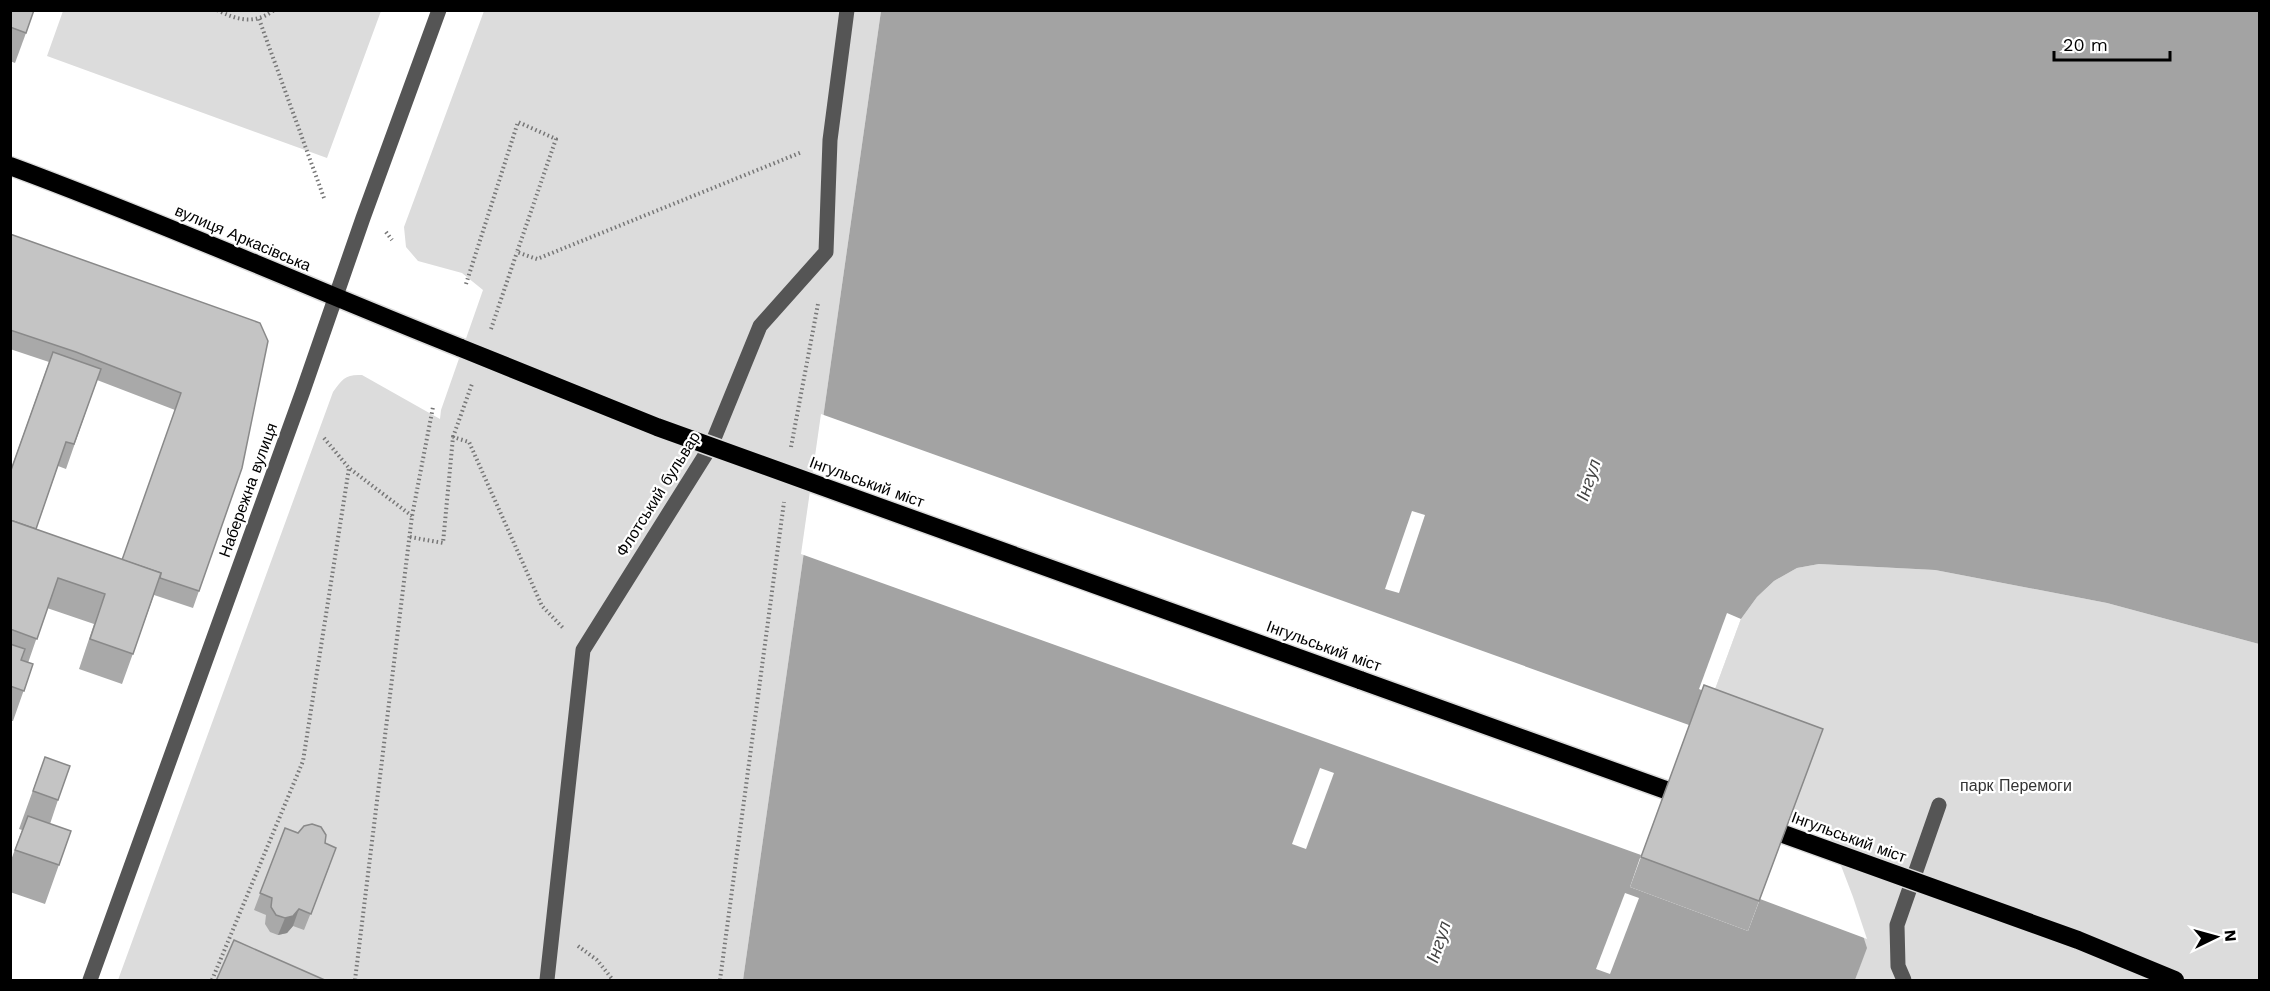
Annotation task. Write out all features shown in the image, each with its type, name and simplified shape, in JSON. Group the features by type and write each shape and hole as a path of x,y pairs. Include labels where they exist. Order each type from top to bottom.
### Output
{"highway":[{"name":"вулиця Аркасівська","path":"10,166 99,198 334,298 461,348"},
{"name":"Інгульський міст","path":"461,348 668,431 1701,803"},
{"name":"Інгульський міст","path":"1742,818 2078,940 2175,981"}],"street":[{"name":"Набережна вулиця","path":"90,981 439,10"},
{"path":"826,252 830,140 847,10"},
{"name":"Флотський бульвар","path":"547,981 584,650 711,446 760,326 826,252"},
{"path":"1904,981 1898,966 1897,925 1939,805"}],"path":[{"path":"217,10 233,18 249,20 260,19 274,10"},
{"path":"260,19 324,198"},
{"path":"466,284 518,122 556,139 517,252 537,259 830,140"},
{"path":"790,456 826,252"},
{"path":"355,981 412,516 433,407"},
{"path":"410,537 443,543 453,437 469,442 542,606"},
{"path":"324,438 349,468 412,516"},
{"path":"212,981 303,761 349,468"},
{"path":"720,981 785,490"},
{"path":"553,927 597,960 614,981"}],"green space":[{"path":"63,10 381,11 327,158 47,56"},
{"path":"484,11 881,11 743,980 118,980 333,392 345,378 362,375 440,419 441,410 483,290 462,273 418,261 406,247 404,227"},
{"name":"парк Перемоги","path":"1819,564 1935,570 2107,603 2259,644 2259,980 1855,980 1866,948 1748,931 1713,695 1741,619 1757,597 1774,581 1797,568"}],"water":[{"name":"Інгул","path":"881,11 2259,11 2259,644 2107,603 1935,570 1819,564 1797,568 1774,581 1757,597 1741,619 1713,695 1790,820 1851,898 1867,948 1855,980 743,980"}],"pier":[{"path":"821,414 1689,725 1693,715 1790,817 1827,829 1867,939 1760,899 1748,931 1630,887 1641,855 801,554"},
{"path":"1412,511 1425,515 1399,593 1385,589"},
{"path":"1727,613 1741,619 1713,695 1699,689"},
{"path":"1320,768 1334,773 1306,849 1292,844"},
{"path":"1625,893 1639,898 1610,974 1596,969"}],"building":[{"path":"10,10 34,10 26,33 10,27"},
{"path":"10,234 260,323 268,341 242,468 199,591 160,578 161,573 122,560 181,393 76,352 10,330"},
{"path":"53,352 101,369 74,444 66,442 36,529 10,520 10,473"},
{"path":"10,520 161,573 133,654 90,639 105,594 58,578 37,639 10,629"},
{"path":"10,644 25,649 21,660 33,664 24,691 10,686"},
{"path":"1704,685 1823,729 1759,901 1641,857"},
{"path":"45,757 70,766 58,800 33,791"},
{"path":"28,816 71,831 59,865 15,850"},
{"path":"312,824 321,827 326,835 325,843 336,848 311,914 299,909 293,916 285,918 276,915 271,907 272,898 260,893 285,828 298,833 304,826"},
{"path":"234,940 327,981 216,981"}]}
